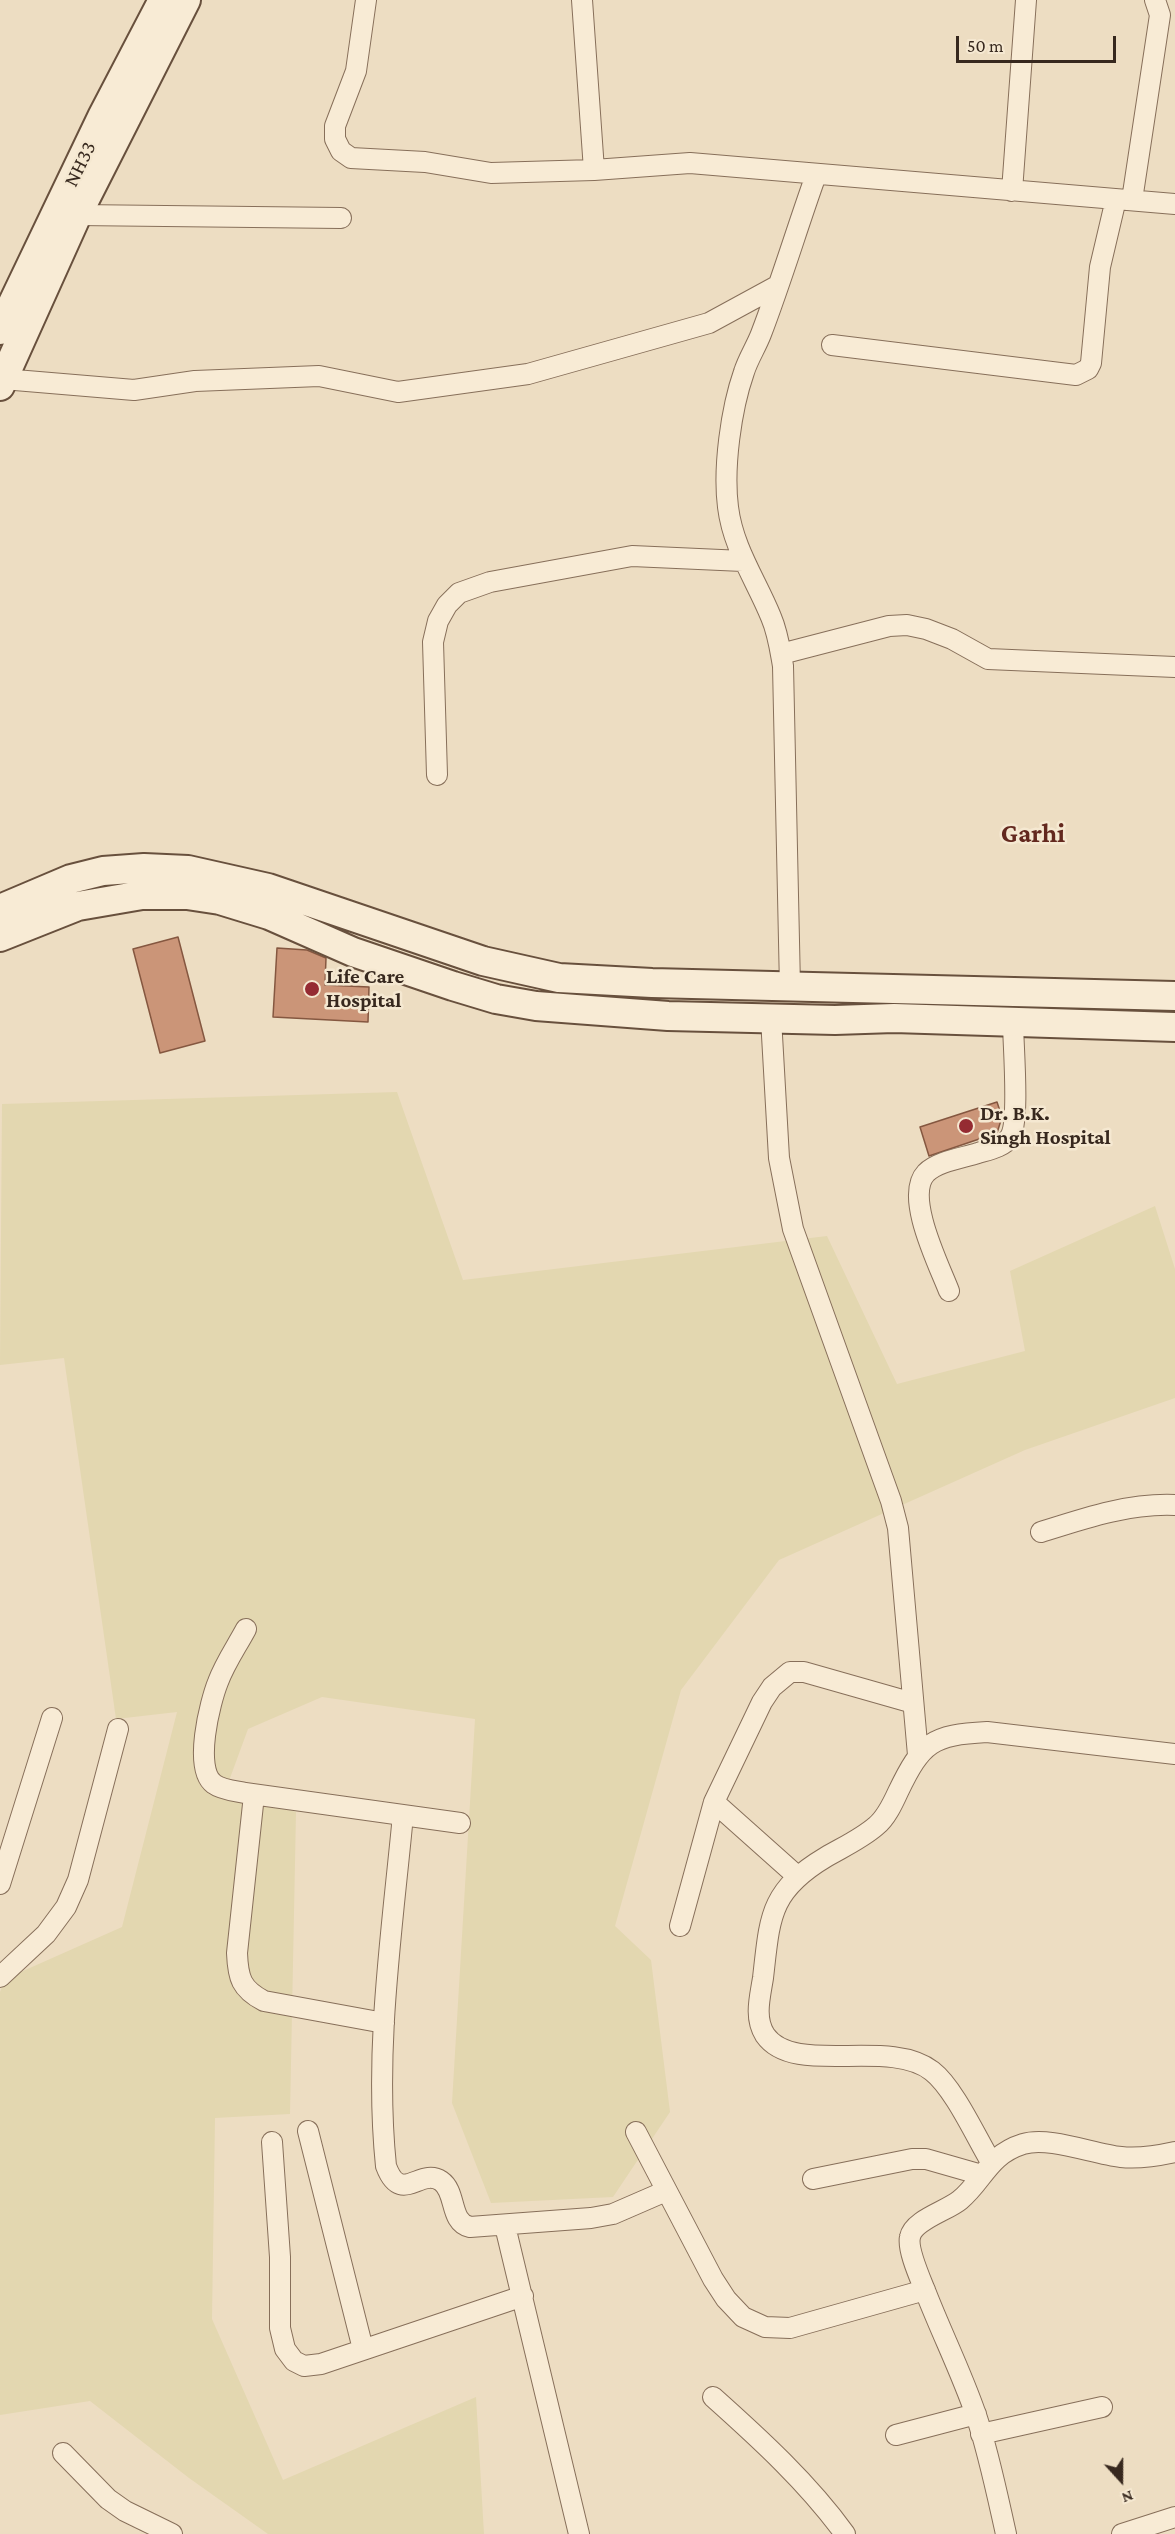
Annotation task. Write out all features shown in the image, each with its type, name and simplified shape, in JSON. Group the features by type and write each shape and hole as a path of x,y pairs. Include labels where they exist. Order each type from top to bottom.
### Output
{"main road":[{"name":"NH33","path":"0,330 102,117 163,0"},
{"path":"2,382 77,215 186,0"},
{"path":"0,909 71,879 103,871 144,868 188,870 268,888 440,947 528,972 588,981 1175,996"},
{"path":"0,937 78,906 142,895 187,895 220,900 269,915 353,952 496,999 536,1006 621,1014 771,1018 894,1018 1175,1027"}],"street":[{"path":"366,0 356,71 335,126 334,139 341,151 351,158 425,162 491,173 594,170 690,163 1175,204"},
{"path":"582,0 594,170"},
{"path":"1012,190 1026,0"},
{"path":"832,345 1076,375 1083,373 1091,363 1100,267 1124,200 1160,15 1155,0"},
{"path":"790,987 781,654 771,617 743,561 728,507 731,424 744,370 761,336 816,175"},
{"path":"77,215 341,218"},
{"path":"2,382 134,390 195,381 319,376 334,377 389,392 410,390 528,374 709,323 777,286"},
{"path":"436,775 433,642 438,621 447,605 459,593 490,582 632,556 743,561"},
{"path":"781,654 888,626 907,626 926,629 952,639 988,659 1175,667"},
{"path":"771,1018 779,1158 793,1229 898,1528 918,1755"},
{"path":"949,1291 923,1221 918,1202 920,1184 926,1173 937,1166 998,1146 1010,1138 1014,1127 1015,1112 1013,1022"},
{"path":"1041,1532 1128,1508 1152,1504 1175,1505"},
{"path":"246,1629 217,1683 210,1709 203,1758 207,1774 213,1784 254,1795 460,1823"},
{"path":"680,1926 714,1802 762,1702 772,1687 790,1672 804,1672 913,1703"},
{"path":"0,1884 52,1718"},
{"path":"0,1977 46,1934 66,1907 78,1880 118,1729"},
{"path":"986,2169 947,2086 932,2070 897,2057 792,2054 776,2048 764,2034 758,2018 769,1922 780,1895 797,1876 878,1825 918,1755 923,1749 941,1738 957,1734 987,1732 1175,1754"},
{"path":"254,1795 237,1953 238,1972 242,1982 250,1994 264,2001 384,2023"},
{"path":"714,1802 797,1876"},
{"path":"402,1815 384,2023 381,2117 386,2166 390,2177 396,2184 405,2186 430,2178 438,2180 448,2192 457,2217 465,2226 506,2226 613,2214 666,2190"},
{"path":"308,2131 363,2349"},
{"path":"636,2132 726,2299 743,2317 765,2327 790,2328 925,2290"},
{"path":"272,2142 279,2257 280,2328 285,2349 294,2361 304,2367 321,2364 523,2296"},
{"path":"1006,2534 976,2414 909,2246 913,2229 959,2201 1004,2152 1025,2143 1053,2144 1122,2157 1152,2157 1175,2152"},
{"path":"813,2179 912,2159 926,2159 986,2169"},
{"path":"506,2226 579,2534"},
{"path":"713,2397 754,2434 832,2517 845,2534"},
{"path":"981,2434 1102,2407"},
{"path":"896,2435 976,2414"},
{"path":"63,2453 108,2499 125,2511 172,2534"},
{"path":"1122,2534 1175,2517"}],"shaded area":[{"path":"397,1092 463,1280 827,1236 897,1384 1025,1351 1010,1271 1155,1206 1175,1269 1175,1398 1025,1450 779,1560 681,1690 615,1926 651,1960 670,2112 613,2197 491,2203 452,2103 475,1719 322,1697 248,1729 226,1789 296,1812 290,2114 215,2118 212,2319 283,2480 476,2397 484,2534 268,2534 189,2478 90,2401 0,2415 0,1992 5,1979 122,1927 177,1712 116,1719 64,1358 0,1365 2,1104"}],"building":[{"path":"178,937 205,1041 160,1053 133,949"},
{"path":"277,948 307,950 326,958 325,985 369,987 368,1022 273,1017"},
{"path":"997,1102 1002,1117 997,1133 929,1156 920,1127"}],"place":[{"name":"Life Care Hospital","path":"312,989"},
{"name":"Dr. B.K. Singh Hospital","path":"966,1126"}],"district":[{"name":"Garhi","path":"1033,834"}]}
